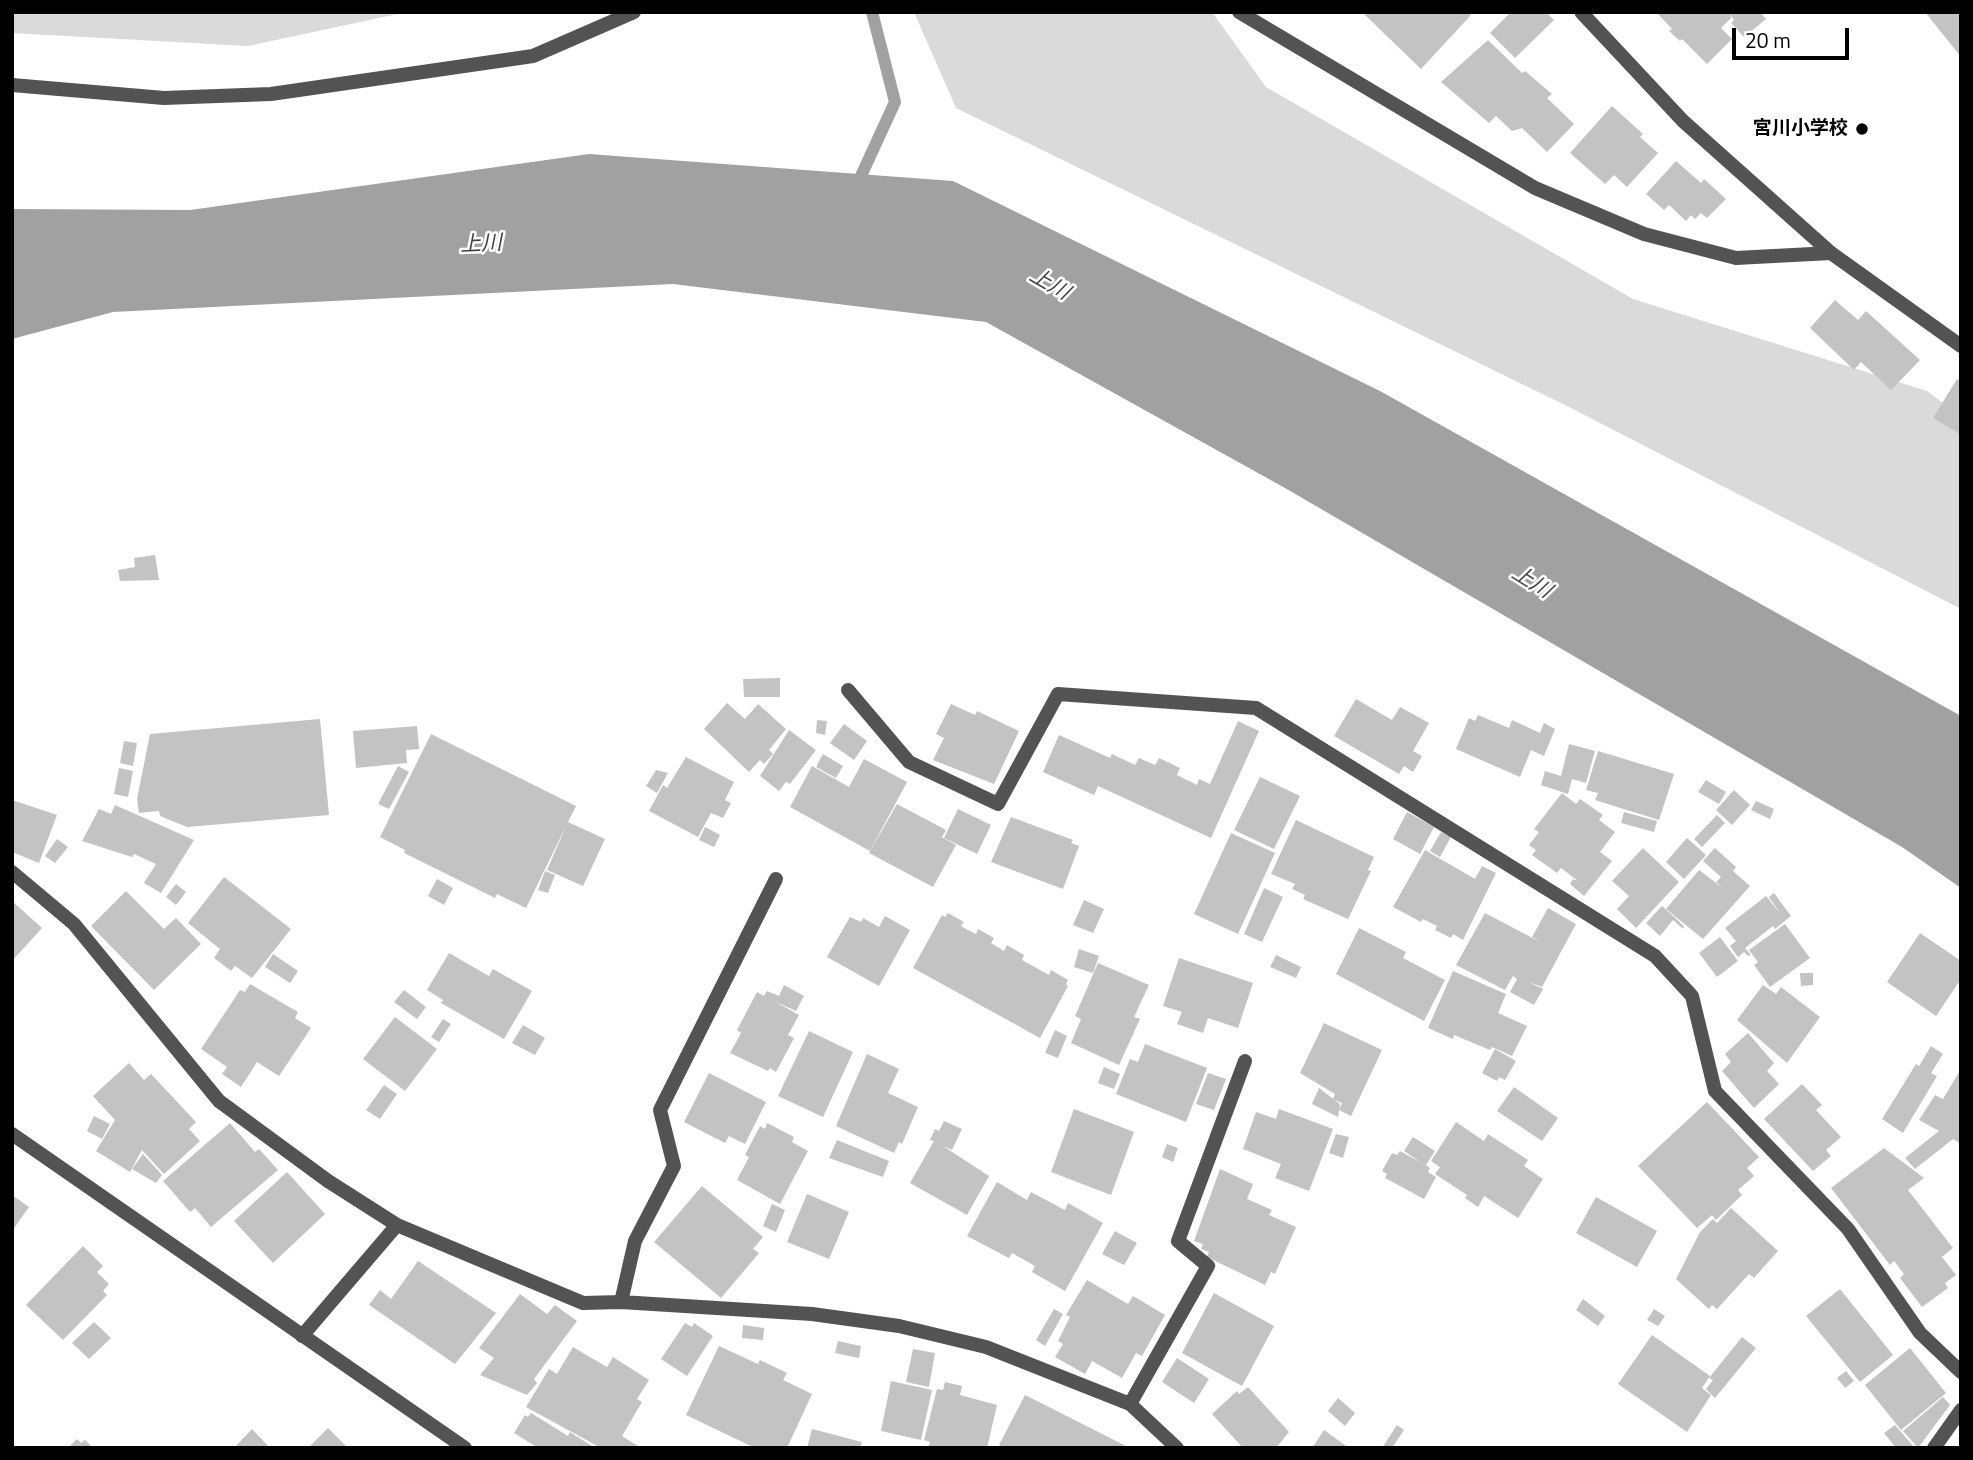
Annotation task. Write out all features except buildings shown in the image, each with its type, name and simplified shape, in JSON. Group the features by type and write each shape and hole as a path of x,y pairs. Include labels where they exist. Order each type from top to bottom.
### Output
{"street":[{"path":"12,85 164,98 271,94 533,56 634,12"},
{"path":"1239,12 1535,188 1644,234 1736,258 1831,253"},
{"path":"1581,12 1683,121 1831,253 1961,346"},
{"path":"848,690 909,762 998,804 1058,694 1255,708 1321,746 1655,956 1692,996 1716,1091 1849,1230 1920,1333 1961,1372"},
{"path":"12,872 74,924 219,1101 328,1181 397,1225 583,1303 621,1302 812,1314 899,1326 986,1347 1130,1404 1177,1448"},
{"path":"621,1302 635,1241 674,1166 660,1110 776,879"},
{"path":"1130,1404 1208,1266 1178,1241 1245,1060"},
{"path":"12,1134 465,1448"},
{"path":"302,1336 397,1225"},
{"path":"1934,1448 1961,1410"}],"shaded area":[{"path":"12,12 407,12 248,46 12,33"},
{"path":"914,12 1212,12 1266,87 1633,299 1927,391 1961,417 1961,609 1569,407 956,108"}],"water":[{"name":"上川","path":"589,154 953,181 1380,391 1961,716 1961,888 1902,847 1285,488 986,322 673,284 113,312 12,339 12,209 190,210"}],"waterway":[{"path":"855,189 895,102 872,12"}],"place":[{"name":"宮川小学校","path":"1862,129"}]}
